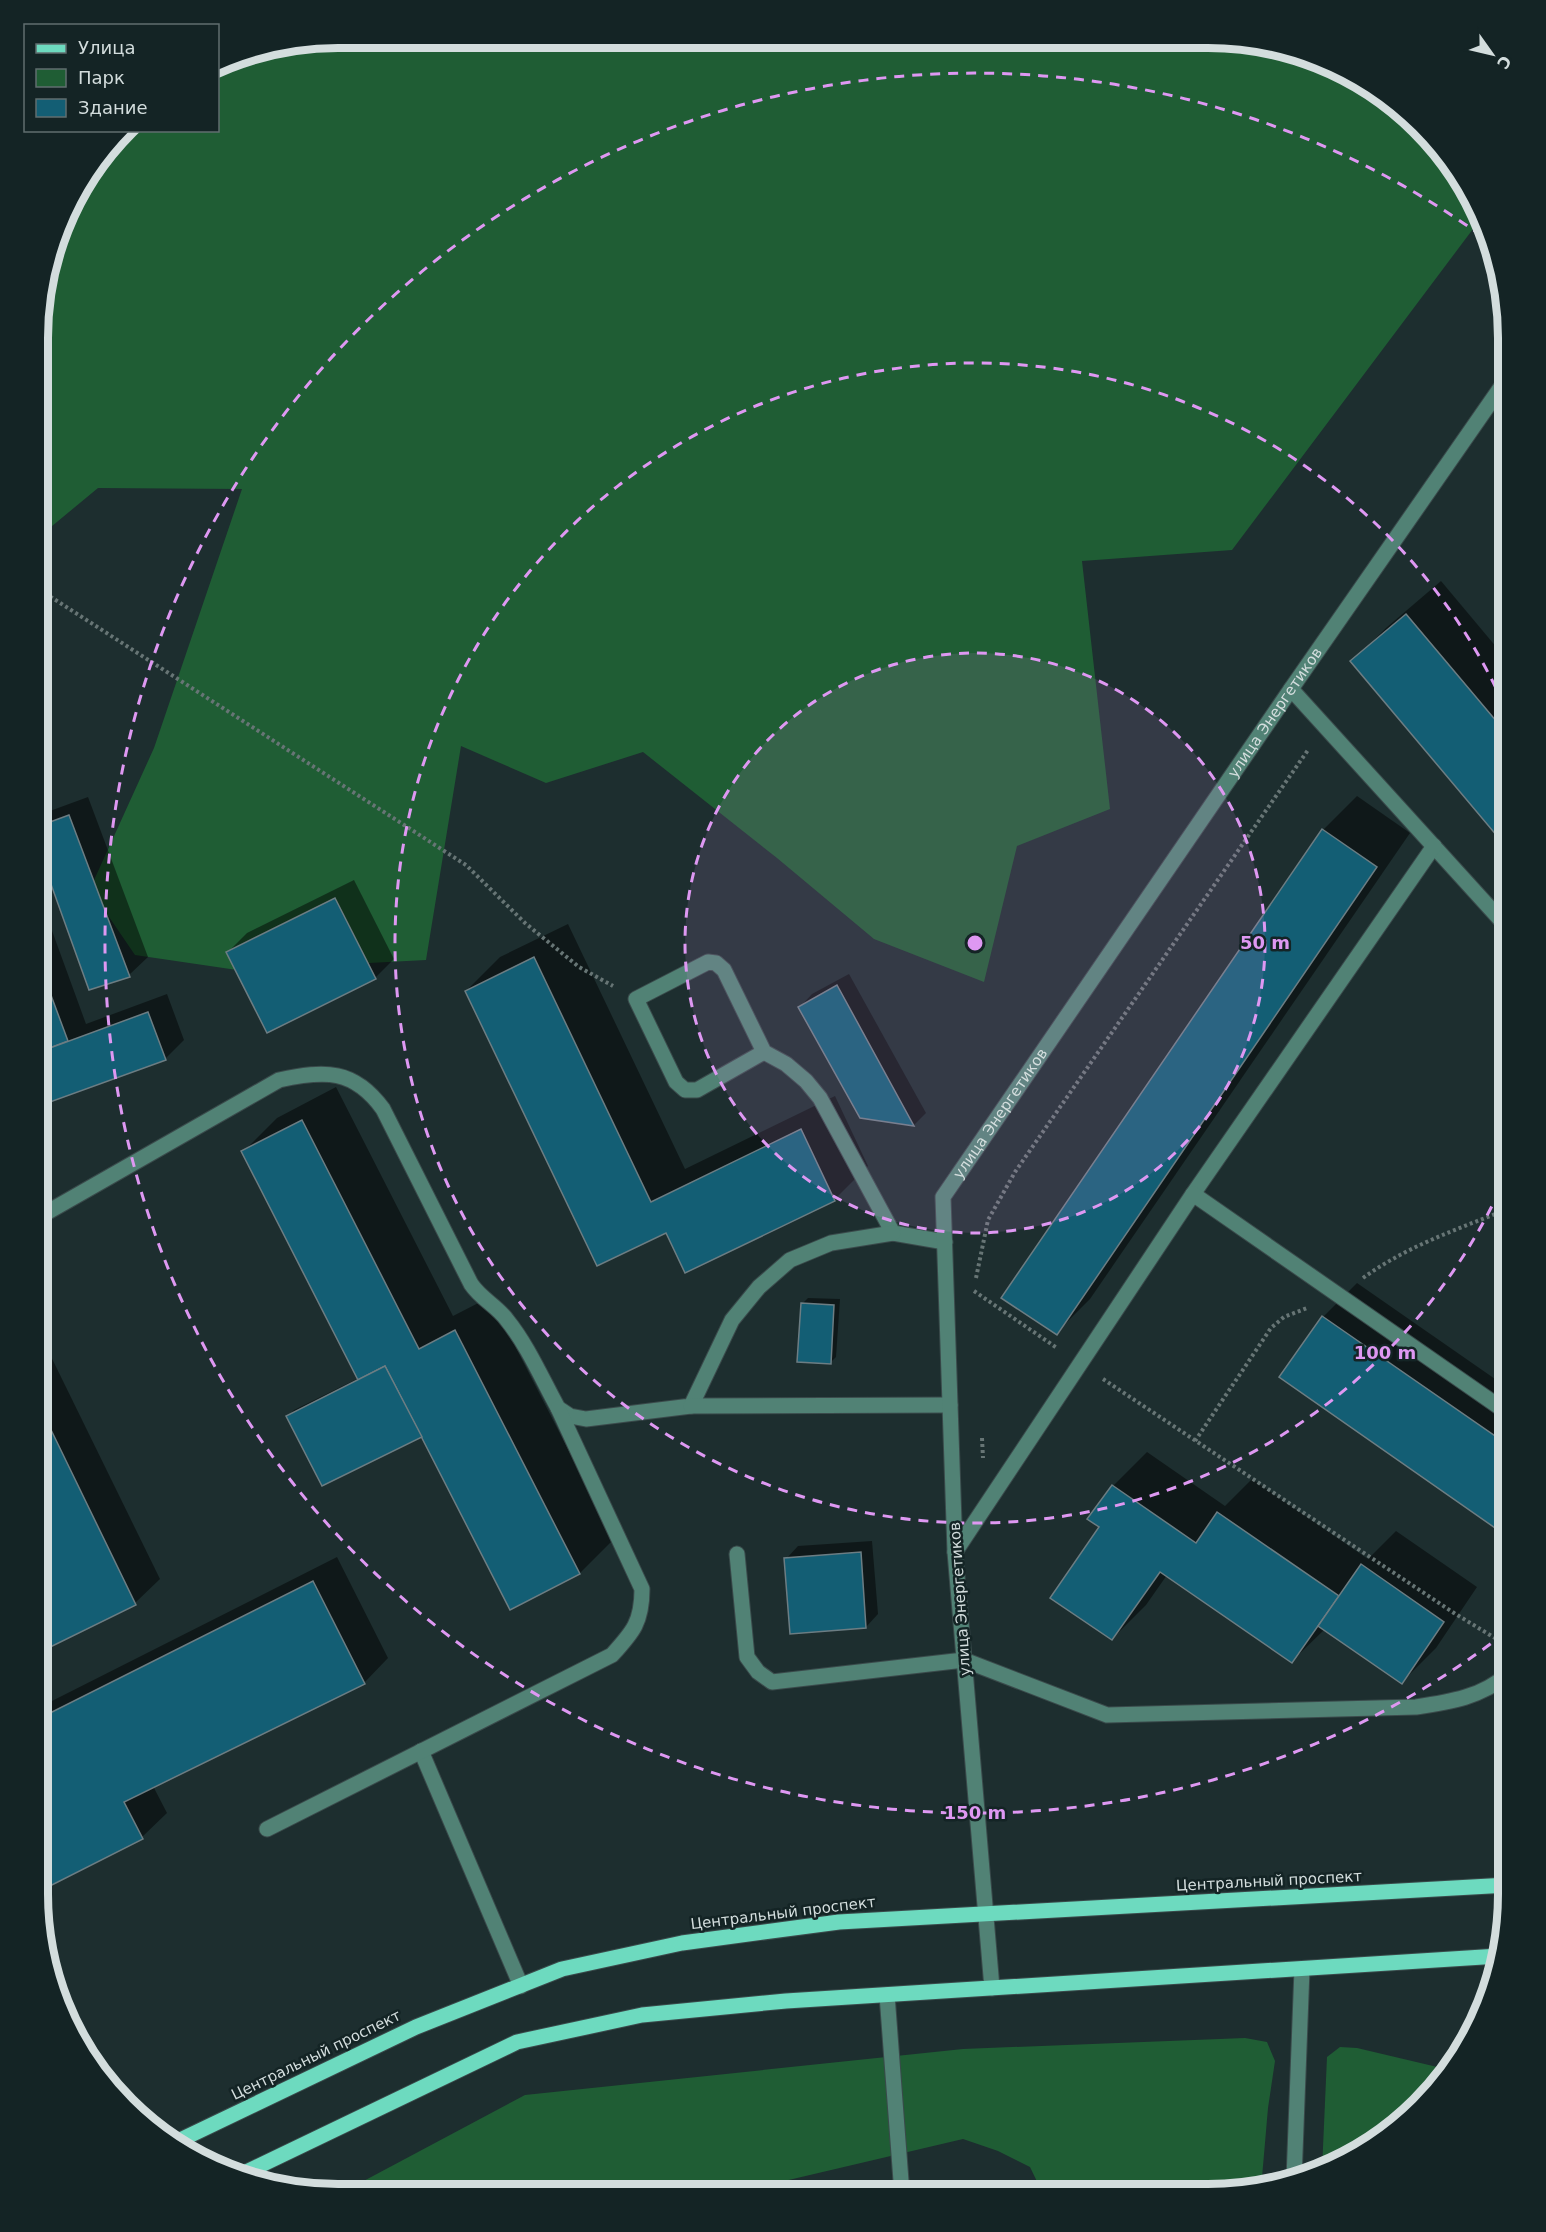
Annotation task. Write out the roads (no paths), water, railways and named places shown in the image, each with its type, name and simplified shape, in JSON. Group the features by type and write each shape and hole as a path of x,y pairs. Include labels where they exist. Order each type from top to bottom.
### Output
{"main road":[{"name":"Центральный проспект","path":"183,2139 416,2027 520,1986 562,1970 682,1943 839,1922 1498,1886"},
{"path":"250,2170 517,2042 642,2015 786,2001 1491,1957"}],"street":[{"name":"улица Энергетиков","path":"992,1988 955,1552 943,1197 1291,689 1498,393"},
{"path":"1291,689 1498,917"},
{"path":"955,1552 1193,1194 1434,846"},
{"path":"764,1052 697,1090 685,1090 676,1082 636,999 708,962 716,963 724,970 764,1052 786,1064 806,1081 820,1098 893,1233"},
{"path":"48,1212 279,1080 300,1075 325,1074 359,1083 373,1095 383,1109 471,1284 479,1295 505,1316 514,1329 558,1408 642,1589 642,1609 632,1633 612,1655 267,1829"},
{"path":"1193,1194 1498,1406"},
{"path":"691,1406 732,1320 759,1287 790,1260 831,1243 893,1233 945,1242"},
{"path":"558,1408 570,1416 586,1419 691,1406 950,1405"},
{"path":"737,1554 747,1657 758,1672 772,1682 964,1660 1107,1715 1416,1707 1457,1701 1498,1683"},
{"path":"422,1751 520,1986"},
{"path":"1294,2171 1302,1969"},
{"path":"887,1995 901,2184"}]}
